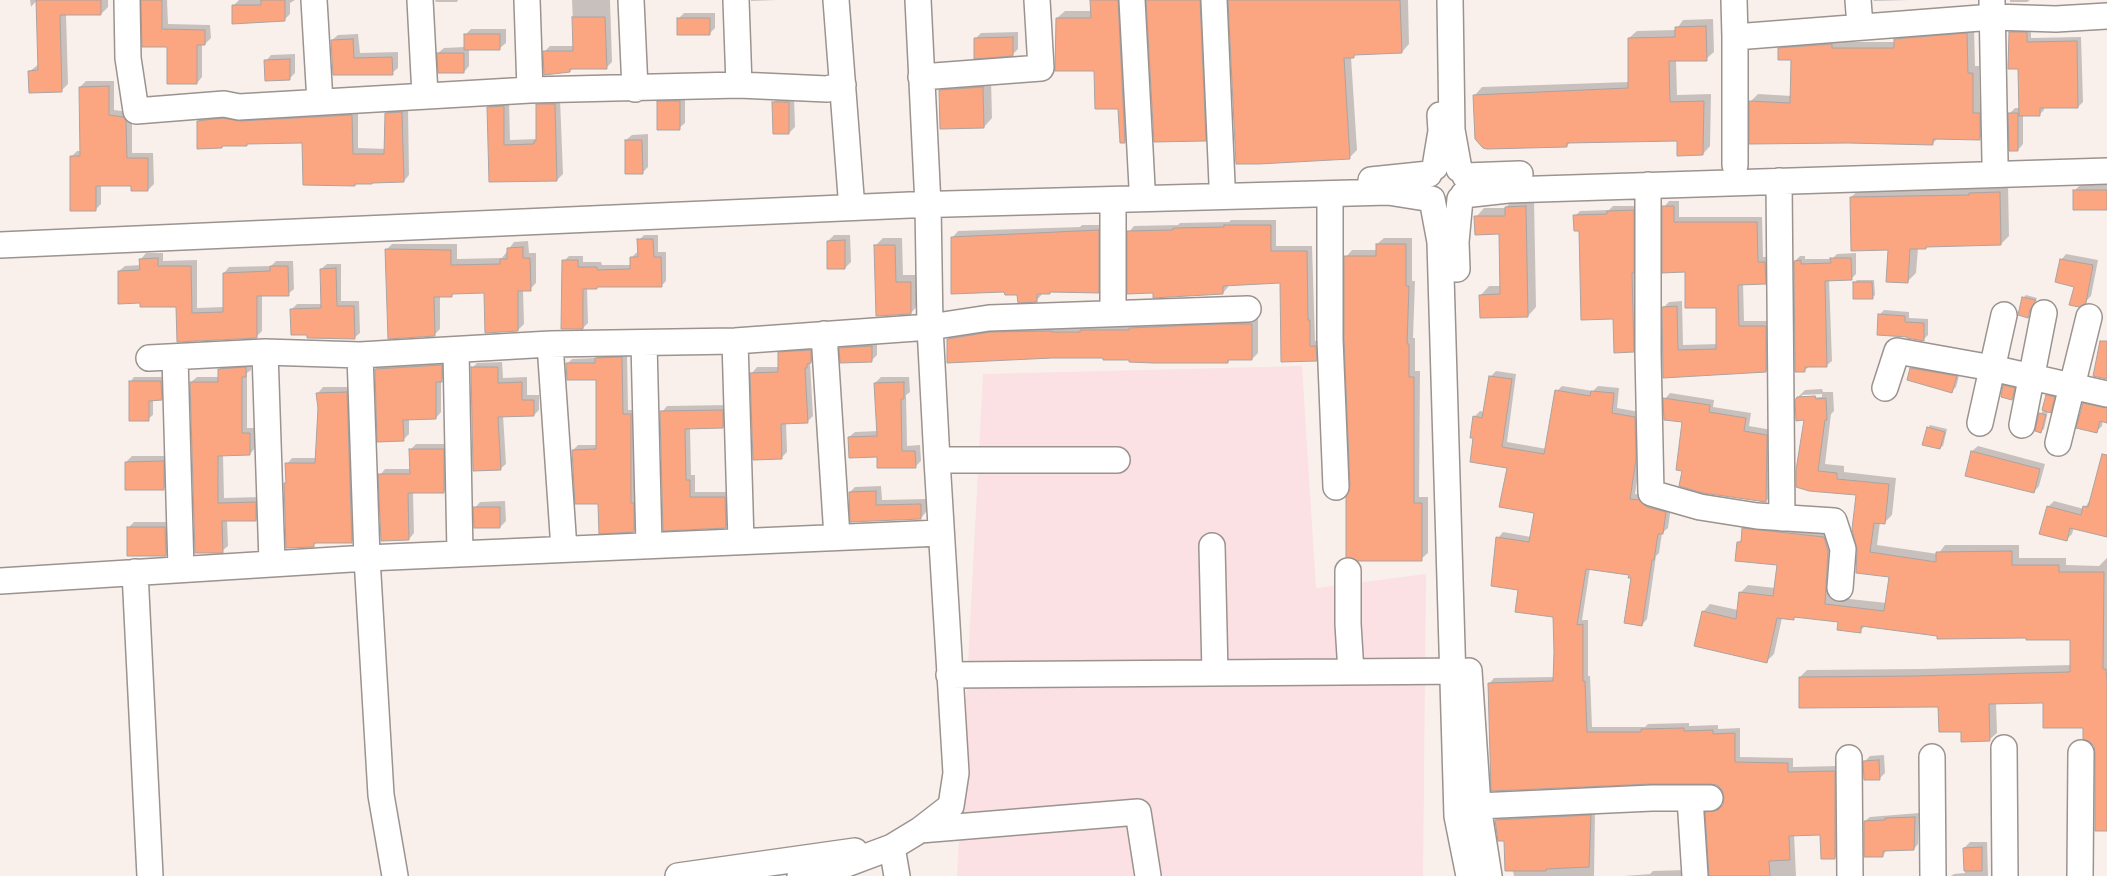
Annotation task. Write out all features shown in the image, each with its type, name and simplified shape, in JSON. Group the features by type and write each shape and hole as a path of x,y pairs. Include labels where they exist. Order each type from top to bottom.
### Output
{"street":[{"path":"127,0 128,58 136,111 224,104 239,107 530,90 635,89 739,84 827,89 842,84"},
{"path":"314,0 320,102"},
{"path":"420,0 425,95"},
{"path":"527,0 530,90"},
{"path":"631,0 635,89"},
{"path":"736,0 739,84"},
{"path":"836,0 851,196"},
{"path":"678,876 824,864 892,847 920,830 951,806 956,773 940,532 930,327 927,199 918,0"},
{"path":"922,77 1041,68 1037,0"},
{"path":"1132,0 1142,187"},
{"path":"1214,0 1222,184"},
{"path":"1437,0 1441,130 1432,171 1426,186 1432,199 1440,242 1461,671 1489,876"},
{"path":"1450,0 1452,130 1462,185 1456,242 1461,671 1457,816 1469,876"},
{"path":"1734,0 1734,165"},
{"path":"1858,0 1860,26"},
{"path":"1735,37 1860,26 1992,8 2056,9 2107,16"},
{"path":"1992,8 1995,161"},
{"path":"0,234 851,196 927,199 1113,201 1388,192 1432,199 1446,204 1462,185 1734,165 1995,161 2107,156"},
{"path":"0,245 1142,187 1387,180 1432,171 1448,164 1462,185"},
{"path":"1462,185 1508,190 2107,171"},
{"path":"1779,181 1782,518"},
{"path":"1648,185 1651,493 1700,508 1782,518 1834,521 1843,550 1840,588"},
{"path":"1330,194 1330,339 1336,487"},
{"path":"1113,201 1113,313"},
{"path":"149,358 265,352 360,354 550,344 735,341 930,327 989,318 1248,309"},
{"path":"2022,425 2033,378 2044,313"},
{"path":"1980,423 2004,315"},
{"path":"2058,443 2089,317"},
{"path":"824,334 837,537"},
{"path":"735,341 741,541"},
{"path":"644,343 649,545"},
{"path":"550,344 564,549"},
{"path":"456,350 460,553"},
{"path":"1885,388 1897,351 1992,368 2107,394"},
{"path":"265,352 272,562"},
{"path":"360,354 367,558 382,795 395,876"},
{"path":"175,357 181,568"},
{"path":"937,460 1117,460"},
{"path":"0,581 272,562 940,532"},
{"path":"1212,546 1215,673"},
{"path":"1348,571 1348,624 1351,672"},
{"path":"135,572 150,876"},
{"path":"949,675 1461,671"},
{"path":"2004,748 2005,876"},
{"path":"2080,876 2082,753"},
{"path":"1849,758 1850,876"},
{"path":"1932,758 1933,876"},
{"path":"1478,806 1700,798 1695,876"},
{"path":"920,830 1138,812 1148,876"},
{"path":"892,847 897,876"},
{"path":"800,876 824,864"}],"shaded area":[{"path":"1302,366 1316,588 1426,574 1423,876 957,876 983,374"}],"building":[{"path":"36,0 101,0 101,15 60,15 62,92 29,93 28,71 38,70"},
{"path":"141,0 162,0 162,29 205,30 205,45 197,45 197,84 167,84 167,47 142,47"},
{"path":"261,0 285,0 285,21 232,24 232,5 261,5"},
{"path":"1090,0 1118,0 1125,143 1120,143 1118,109 1095,109 1094,71 1055,71 1056,18 1091,18"},
{"path":"1146,0 1200,0 1206,141 1154,142"},
{"path":"1228,0 1400,0 1402,53 1354,55 1354,58 1344,58 1350,159 1236,164"},
{"path":"572,17 605,17 607,69 570,69 570,72 544,75 543,51 573,51"},
{"path":"677,18 710,18 710,35 677,35"},
{"path":"1706,26 1707,61 1669,61 1670,102 1704,101 1703,155 1677,156 1677,141 1567,143 1567,147 1487,149 1483,148 1475,139 1473,95 1628,88 1628,38 1675,37 1675,27"},
{"path":"2009,32 2027,32 2027,42 2077,41 2078,108 2040,108 2040,116 2019,116 2018,69 2008,69"},
{"path":"1967,33 1968,73 1973,73 1973,113 1980,113 1980,140 1933,139 1933,145 1848,143 1749,144 1749,101 1790,103 1791,60 1778,60 1778,48 1832,44 1832,48 1894,48 1894,39"},
{"path":"464,34 500,34 500,50 464,50"},
{"path":"1013,37 1013,56 974,59 974,38"},
{"path":"353,39 354,58 392,57 393,75 333,75 331,40"},
{"path":"437,53 464,53 464,73 438,73"},
{"path":"290,59 290,80 265,81 264,60"},
{"path":"109,86 109,115 124,117 126,121 127,158 148,158 148,191 131,191 131,186 96,186 96,211 70,211 70,156 80,156 79,87"},
{"path":"983,87 984,128 940,129 939,90"},
{"path":"657,101 680,101 680,130 657,130"},
{"path":"772,102 789,102 789,134 773,134"},
{"path":"536,104 555,104 557,181 489,182 487,107 504,106 504,145 534,144 534,141 536,141"},
{"path":"402,112 404,182 355,184 355,186 303,185 302,143 247,144 247,146 197,149 197,121 223,118 240,121 352,115 353,154 384,154 385,113"},
{"path":"2008,113 2018,113 2018,151 2009,151"},
{"path":"625,140 642,140 643,174 625,174"},
{"path":"2073,190 2107,190 2107,210 2073,210"},
{"path":"2000,192 2001,245 1910,249 1908,283 1886,282 1888,250 1851,251 1850,197 1969,195 1969,193"},
{"path":"1526,206 1528,317 1480,318 1479,295 1500,294 1499,234 1475,235 1474,216 1505,216 1505,207"},
{"path":"1662,206 1674,206 1674,222 1757,222 1758,262 1765,262 1766,284 1738,285 1739,326 1766,326 1766,372 1663,378 1662,307 1677,306 1678,350 1716,349 1716,308 1685,308 1685,272 1662,273"},
{"path":"1634,210 1634,273 1632,273 1634,352 1614,353 1613,319 1581,320 1579,231 1574,231 1573,215 1607,214 1607,211"},
{"path":"1224,225 1271,225 1271,251 1307,251 1310,346 1316,346 1317,361 1281,362 1280,283 1223,286 1223,294 1153,298 1153,293 1127,294 1127,231 1224,227"},
{"path":"1099,230 1099,293 1050,292 1050,294 1037,294 1037,302 1018,303 1017,295 1005,295 1004,292 951,294 951,237"},
{"path":"637,239 653,239 654,257 661,257 662,287 597,287 597,289 583,289 583,329 561,329 562,260 578,260 578,267 597,267 597,270 630,269 630,257 638,257"},
{"path":"845,240 845,269 827,269 827,241"},
{"path":"1376,244 1406,244 1406,286 1409,286 1407,344 1409,344 1409,377 1414,377 1414,503 1422,503 1422,561 1357,561 1346,557 1346,496 1350,486 1344,339 1344,256 1376,256"},
{"path":"874,245 895,245 896,282 911,282 911,314 876,316"},
{"path":"523,247 523,258 530,258 531,291 518,291 518,331 485,333 484,293 452,294 452,297 434,297 435,336 388,339 385,249 451,250 451,265 500,264 500,259 507,259 507,248"},
{"path":"158,258 158,266 191,266 192,313 223,312 223,273 270,271 270,266 288,266 289,296 257,296 257,338 177,342 176,307 140,307 140,303 118,304 118,271 140,270 139,259"},
{"path":"1830,258 1851,258 1852,280 1825,281 1827,367 1805,367 1805,372 1795,372 1794,261 1801,260 1801,264 1831,263"},
{"path":"2060,259 2093,265 2086,303 2079,307 2069,305 2074,287 2055,282"},
{"path":"336,268 337,306 354,306 355,339 307,338 307,335 291,335 290,309 321,308 320,269"},
{"path":"1853,282 1872,282 1873,299 1853,299"},
{"path":"2022,297 2036,300 2028,318 2018,315"},
{"path":"1878,314 1905,316 1905,322 1924,323 1924,341 1907,337 1877,335"},
{"path":"1252,324 1252,360 1228,360 1228,363 1153,363 1129,362 1129,360 1103,360 1103,358 1052,358 947,363 947,339 990,332 1080,332 1080,330 1129,330 1129,328"},
{"path":"2100,341 2107,341 2107,379 2093,376"},
{"path":"872,346 872,362 840,363 839,348"},
{"path":"811,350 811,363 807,364 807,368 805,368 808,423 781,424 782,459 753,460 750,373 778,372 778,352"},
{"path":"622,357 623,414 631,414 631,503 634,503 634,532 599,534 598,504 575,504 572,450 596,449 596,380 567,380 566,363 595,363 595,358"},
{"path":"442,365 442,382 436,382 436,419 403,420 404,441 377,442 375,369"},
{"path":"246,367 246,377 242,377 242,433 250,433 250,455 218,456 218,503 256,502 256,521 222,521 223,553 195,553 190,382 218,382 218,369"},
{"path":"471,367 498,367 498,383 522,382 522,400 534,400 534,416 498,417 501,470 473,471"},
{"path":"1910,368 1957,376 1952,393 1907,380"},
{"path":"1489,376 1512,379 1502,447 1544,454 1555,390 1590,396 1591,391 1614,393 1612,413 1635,417 1636,460 1630,499 1639,500 1647,507 1666,512 1663,534 1658,534 1654,560 1652,560 1642,626 1624,623 1631,578 1628,578 1629,575 1586,569 1577,625 1583,624 1583,681 1585,681 1587,732 1641,732 1641,729 1684,728 1684,731 1713,730 1713,734 1735,733 1735,762 1788,763 1788,772 1835,771 1835,859 1821,859 1820,835 1789,836 1790,860 1769,861 1770,876 1709,876 1705,812 1718,810 1723,805 1722,790 1717,785 1651,784 1491,791 1488,683 1553,681 1554,652 1553,617 1515,612 1518,590 1491,586 1496,537 1529,542 1534,513 1499,507 1507,468 1470,462 1473,438 1470,438 1473,416 1482,418"},
{"path":"129,381 161,381 162,400 149,401 149,421 129,421"},
{"path":"904,382 904,399 901,399 902,451 915,451 916,468 877,468 877,457 849,458 848,437 877,436 874,383"},
{"path":"2003,385 2015,388 2012,400 2001,397"},
{"path":"347,392 352,543 314,543 314,547 286,548 285,463 315,463 318,408 316,393"},
{"path":"2046,395 2055,397 2051,413 2042,410"},
{"path":"1815,396 1816,399 1826,398 1827,420 1825,420 1818,471 1837,473 1837,479 1889,484 1885,524 1874,523 1870,552 1936,562 1936,552 2012,551 2012,565 2059,565 2059,572 2104,572 2103,669 2106,669 2107,682 2107,831 2095,831 2094,746 2089,741 2083,739 2083,728 2043,728 2043,703 1989,704 1990,741 1961,742 1961,732 1939,732 1938,707 1799,708 1799,677 2070,672 2070,640 2026,640 2026,638 1937,639 1937,636 1861,626 1861,633 1837,630 1838,622 1794,617 1794,620 1777,618 1767,663 1694,646 1702,611 1736,619 1739,592 1773,596 1777,565 1735,561 1737,542 1741,542 1742,528 1824,537 1828,551 1825,604 1884,611 1889,577 1856,573 1857,550 1852,529 1856,495 1809,491 1796,487 1796,470 1804,420 1796,421 1795,400 1797,397"},
{"path":"1663,398 1710,405 1709,412 1746,418 1744,431 1767,435 1766,502 1703,493 1679,486 1682,471 1676,470 1682,422 1664,420"},
{"path":"2083,403 2107,408 2107,423 2100,421 2097,433 2076,428"},
{"path":"723,410 723,428 685,429 686,480 690,480 690,497 725,497 726,528 663,531 660,411"},
{"path":"2039,413 2046,415 2041,433 2035,431"},
{"path":"1927,427 1945,432 1940,449 1922,445"},
{"path":"409,449 444,449 444,493 408,493 409,540 381,541 378,474 410,474"},
{"path":"1971,451 2040,469 2034,493 1965,476"},
{"path":"2102,454 2107,455 2107,537 2070,528 2067,541 2039,534 2047,506 2081,515 2083,506 2088,507"},
{"path":"164,461 164,490 125,490 125,462"},
{"path":"876,491 876,505 921,504 921,519 850,522 849,492"},
{"path":"473,507 500,507 500,528 474,528"},
{"path":"127,527 165,527 166,556 127,556"},
{"path":"1879,760 1880,780 1864,780 1863,761"},
{"path":"1591,815 1589,867 1546,869 1546,871 1505,871 1504,841 1498,841 1495,820"},
{"path":"1915,817 1914,850 1883,851 1883,857 1864,857 1864,821"},
{"path":"1982,847 1982,871 1964,871 1963,848"}]}
